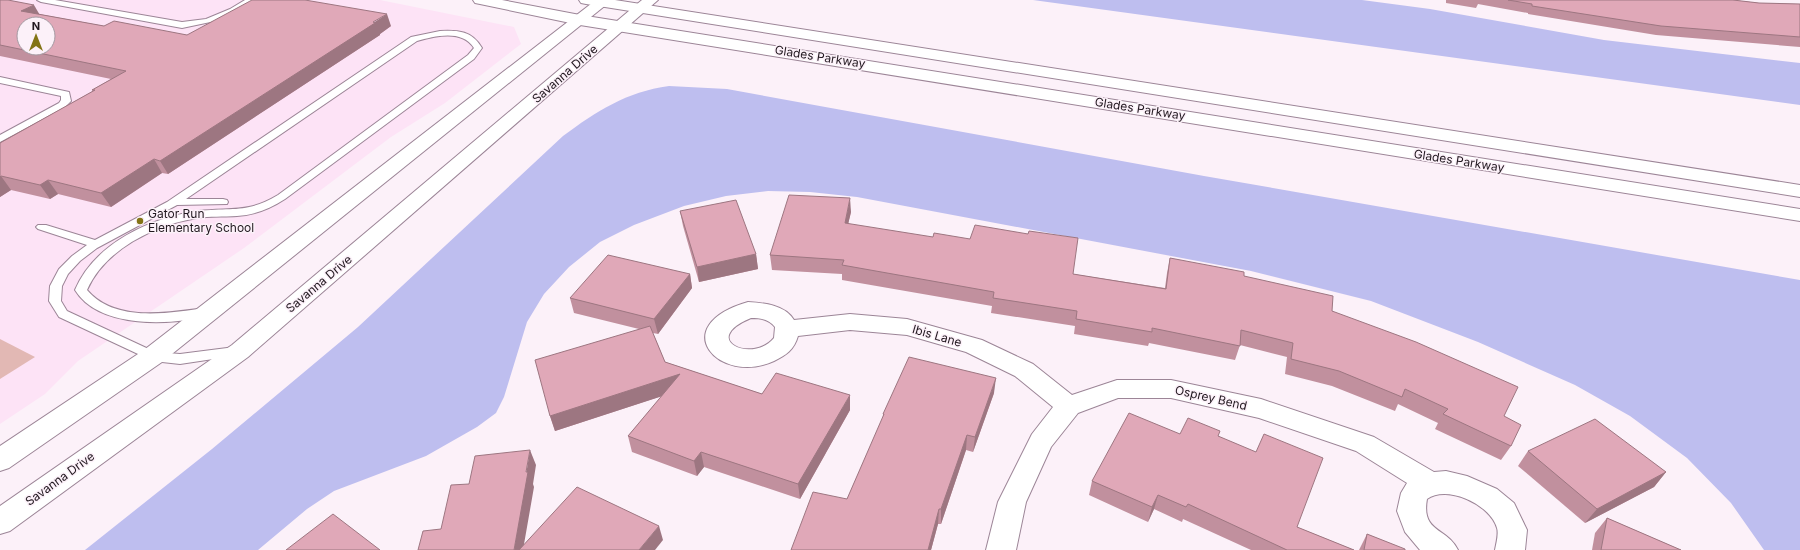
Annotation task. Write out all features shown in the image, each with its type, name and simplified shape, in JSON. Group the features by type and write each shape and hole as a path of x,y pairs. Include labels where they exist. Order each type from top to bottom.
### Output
{"main road":[{"name":"Glades Parkway","path":"480,0 580,20 1800,215"},
{"name":"Glades Parkway","path":"586,0 646,4 1800,191"},
{"path":"0,460 153,356 604,1"},
{"name":"Savanna Drive","path":"0,522 240,351 646,4"},
{"name":"Ibis Lane","path":"787,328 850,322 907,327 974,346 1024,370 1069,406"},
{"name":"Osprey Bend","path":"1069,406 1117,390 1171,389 1261,409 1365,444 1429,483"},
{"path":"1001,550 1012,502 1034,454 1041,441 1069,406"},
{"path":"1443,550 1437,547 1421,532 1412,516 1410,502 1416,490 1429,483 1446,482 1466,486 1485,495 1496,504 1512,524 1514,540 1510,550"}],"lane":[{"path":"41,0 182,25 218,19 242,6 249,0"},
{"path":"211,311 162,318 132,316 106,310 90,301 81,290 89,274 102,258 123,242 167,222 196,215 251,211 275,201 291,191 471,57 478,48 475,41 468,37 450,33 430,34 414,39 208,177 174,202 134,222 97,244 72,262 59,276 54,289 55,302 63,314 153,356 180,359 240,351"},
{"path":"0,80 66,94 66,101 62,105 0,139"},
{"path":"174,202 223,202 215,213"},
{"path":"42,227 97,244"}],"shaded area":[{"name":"Gator Run Elementary School","path":"7,0 380,0 514,27 521,44 445,103 391,137 244,248 78,361 45,394 0,424 0,3"},
{"path":"0,339 35,357 0,379"}],"water":[{"path":"1033,0 1362,0 1430,9 1604,40 1800,63 1800,105"},
{"path":"669,86 727,89 1204,176 1800,280 1800,550 1764,550 1731,503 1687,458 1630,416 1575,385 1478,342 1371,301 1251,271 857,197 810,192 768,191 726,196 684,206 634,225 600,242 569,267 544,294 527,322 504,397 496,413 477,427 426,456 334,491 307,509 258,550 85,550 212,449 358,327 563,136 588,118 613,104 639,93"}],"building":[{"path":"0,0 34,5 21,11 49,16 16,16 16,48 0,45"},
{"path":"252,0 305,0 387,14 160,161 154,159 101,193 48,180 40,185 0,177 0,143 126,71 53,56 56,56 56,17 104,26 114,21 187,35"},
{"path":"1508,0 1733,0 1759,3 1800,4 1800,37 1661,26 1532,6 1532,4"},
{"path":"789,195 850,198 845,223 933,237 934,233 970,239 975,225 1028,234 1029,231 1078,238 1073,274 1166,289 1170,258 1244,272 1244,276 1333,296 1332,311 1416,342 1518,387 1504,416 1521,425 1511,446 1443,414 1448,409 1405,389 1402,397 1339,371 1291,359 1293,343 1241,330 1240,346 1152,328 1152,332 1076,319 1077,311 993,298 994,292 842,265 844,260 770,255"},
{"path":"736,200 756,254 697,267 680,211"},
{"path":"608,255 690,274 654,319 570,298"},
{"path":"650,326 665,362 762,394 776,373 850,395 798,484 701,452 694,461 628,436 680,374 550,416 535,360"},
{"path":"909,357 996,378 975,437 967,435 941,509 939,509 928,550 791,550 813,492 847,499"},
{"path":"1129,413 1180,434 1188,418 1220,431 1218,436 1256,452 1264,434 1323,458 1297,527 1354,550 1287,550 1188,504 1186,507 1158,495 1152,507 1092,481"},
{"path":"1595,419 1666,472 1597,509 1528,451"},
{"path":"530,450 526,472 528,472 514,550 418,550 423,531 441,529 451,485 469,484 475,456"},
{"path":"577,487 659,526 639,550 519,550"},
{"path":"333,514 380,550 286,550"},
{"path":"1607,518 1681,550 1601,550"},
{"path":"1367,534 1405,549 1405,550 1364,550"}],"place":[{"name":"Gator Run Elementary School","path":"140,221"}]}
